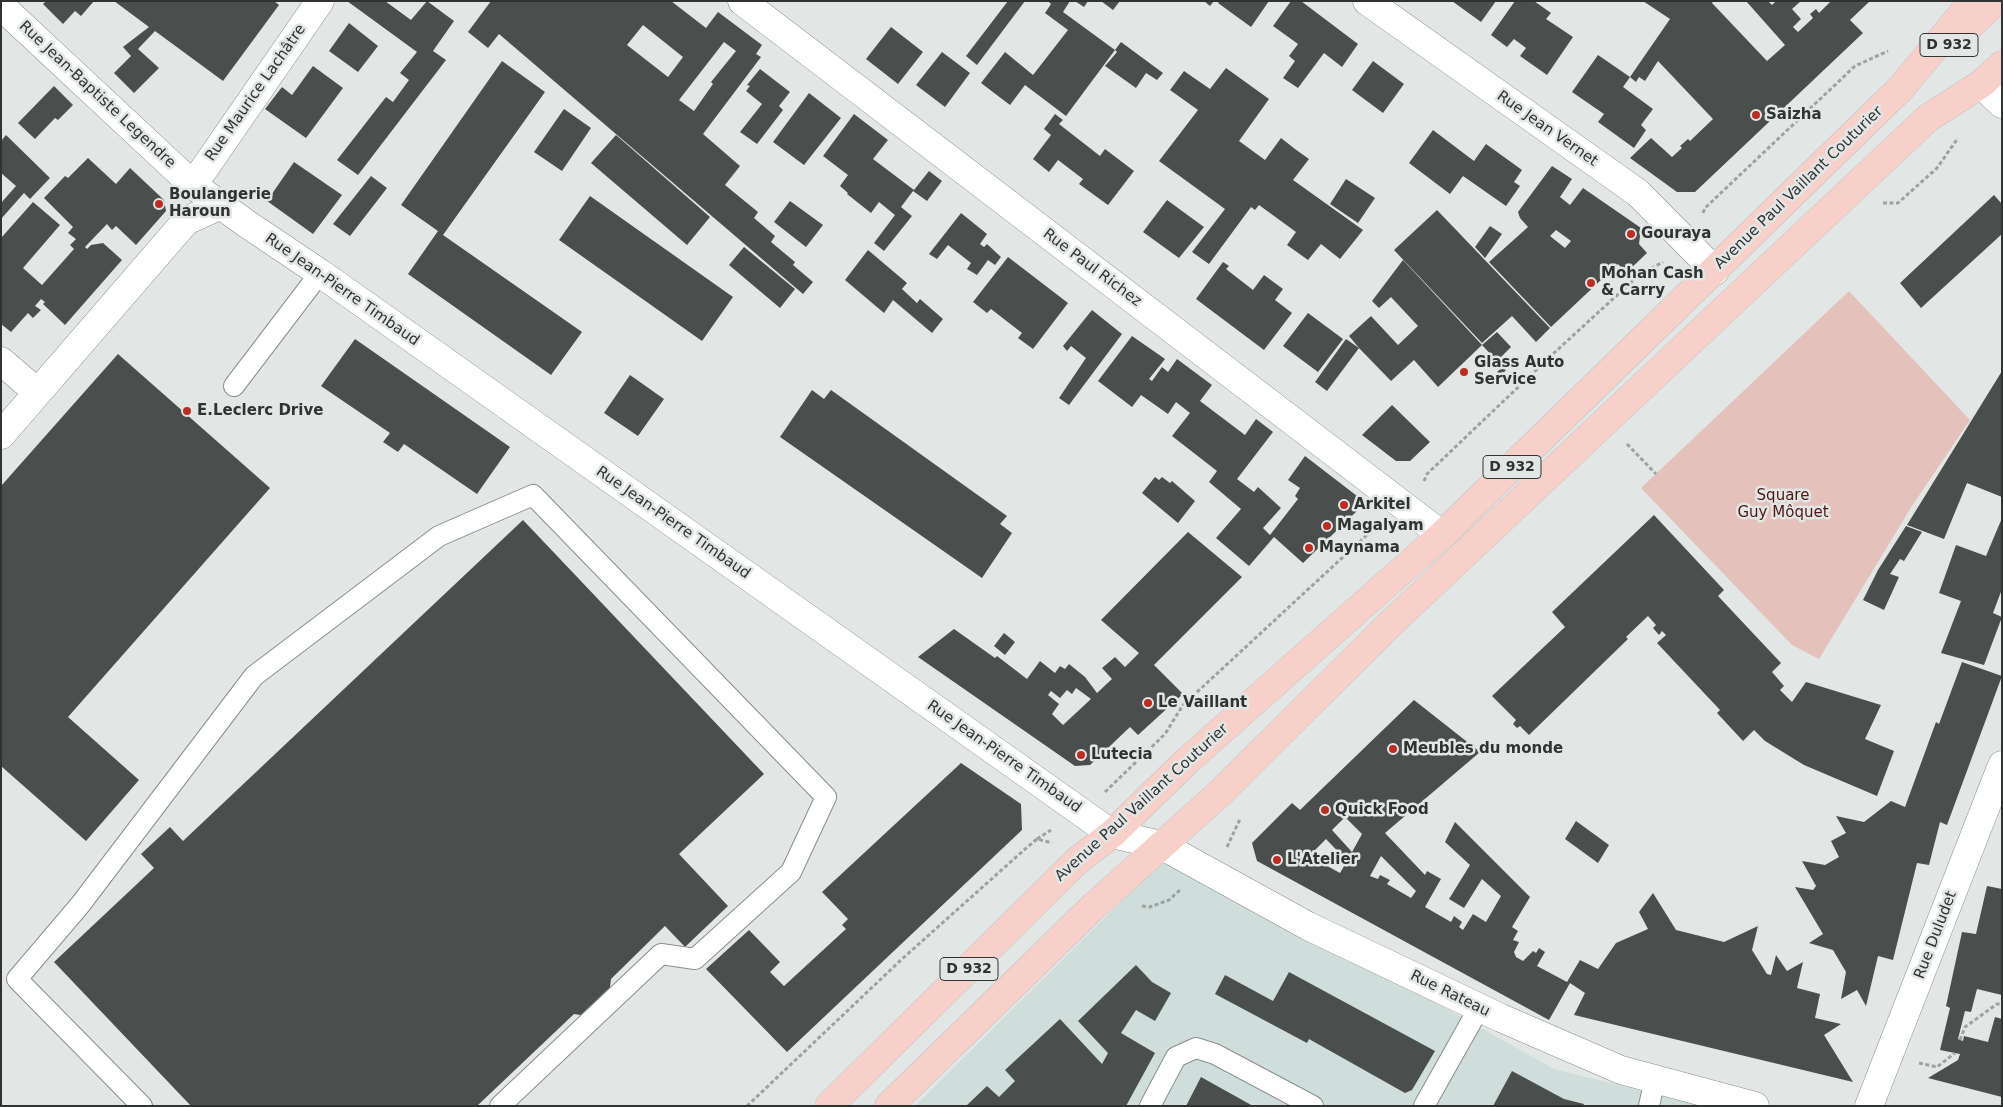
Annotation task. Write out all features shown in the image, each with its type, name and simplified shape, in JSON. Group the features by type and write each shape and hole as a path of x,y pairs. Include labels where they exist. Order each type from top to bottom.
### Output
{"main road":[{"name":"Avenue Paul Vaillant Couturier","path":"829,1106 1078,860 1112,834 1188,760 1442,535 1901,88 1972,1"},
{"name":"D 932","path":"1901,88 1996,1"},
{"name":"D 932","path":"889,1106 1026,971 1161,845 1220,793 1388,626 1928,118 2002,45"},
{"name":"D 932","path":"1928,118 1981,84 2002,65"}],"street":[{"name":"Rue Maurice Lachâtre","path":"193,185 320,1"},
{"name":"Rue Paul Richez","path":"742,1 1442,535"},
{"name":"Rue Jean Vernet","path":"1367,1 1638,193 1715,271"},
{"name":"Rue Jean-Baptiste Legendre","path":"1,6 193,185"},
{"path":"1981,84 2002,104"},
{"name":"Rue Jean-Pierre Timbaud","path":"193,185 1112,834 1161,845"},
{"path":"1,435 186,221 222,205"},
{"path":"1,361 37,392"},
{"name":"Rue Duludet","path":"1869,1106 2002,764"},
{"name":"Rue Rateau","path":"1161,845 1308,926 1479,1008 1621,1070 1755,1106"}],"lane":[{"path":"234,386 320,273"},
{"path":"142,1106 17,979 80,905 254,676 440,536 533,495 826,797 791,872 695,959 661,954 500,1106"},
{"path":"1424,1106 1479,1008"},
{"path":"1150,1106 1176,1057 1196,1048 1215,1054 1313,1106"},
{"path":"1649,1106 1655,1079"}],"path":[{"path":"1105,791 1165,734 1184,705 1369,533 1398,520 1416,500 1427,474 1639,275 1666,260 1697,229 1705,208 1787,129 1855,66 1887,52 1894,45"},
{"path":"1606,421 1656,474"},
{"path":"747,1106 902,959 1024,850"},
{"path":"1960,1040 1965,1027 1998,1004 2002,1004"},
{"path":"1890,1055 1936,1067 1955,1053"}],"shaded area":[{"path":"1170,853 1554,1069 1703,1106 915,1106"}],"green space":[{"name":"Square Guy Môquet","path":"1849,291 1970,420 1912,506 1819,659 1792,645 1641,488"}],"building":[{"path":"46,1 94,1 81,16 75,11 63,24 43,4"},
{"path":"114,1 274,1 279,5 223,81 155,31 138,49 159,68 134,93 114,73 131,56 123,47 149,27"},
{"path":"347,1 385,1 411,20 427,1 454,21 433,51 446,60 358,175 337,160 386,97 393,102 409,80 400,73 417,52"},
{"path":"491,1 671,1 706,28 718,12 762,45 756,54 761,57 703,134 740,166 725,185 758,212 754,218 775,236 771,242 795,262 793,265 813,282 803,294 499,34 488,48 468,32","holes":["643,25 683,57 668,77 627,45","724,42 736,51 711,82 713,84 694,111 679,100"]},
{"path":"1008,1 1025,1 977,65 966,56"},
{"path":"1048,1 1070,1 1063,12 1115,50 1066,116 1025,85 1010,105 981,83 1005,52 1033,75 1068,30 1045,13 1051,4"},
{"path":"1075,1 1088,1 1084,7"},
{"path":"1101,1 1120,1 1113,10"},
{"path":"1204,1 1214,1 1210,6"},
{"path":"1219,1 1269,1 1251,27 1218,3"},
{"path":"1291,1 1301,1 1358,44 1342,67 1324,53 1298,88 1283,78 1295,61 1289,56 1298,44 1273,26"},
{"path":"1452,1 1496,1 1481,22"},
{"path":"1515,1 1534,1 1551,13 1546,19 1573,37 1547,75 1520,56 1526,48 1514,39 1507,47 1491,35"},
{"path":"1643,1 1713,1 1712,3 1767,61 1785,45 1746,1 1768,1 1772,5 1776,1 1801,1 1792,9 1801,19 1793,27 1798,32 1813,18 1810,14 1816,9 1819,13 1831,1 1870,1 1850,20 1863,33 1695,192 1677,192 1630,158 1651,138 1672,157 1682,148 1680,146 1688,139 1690,141 1713,119 1658,61 1645,81 1639,77 1636,82 1630,77 1670,19"},
{"path":"349,23 378,46 358,72 329,51"},
{"path":"891,27 923,52 898,84 866,59"},
{"path":"1121,42 1163,73 1157,80 1146,73 1136,88 1105,66 1117,52 1115,50"},
{"path":"942,52 970,73 945,107 916,85"},
{"path":"1598,55 1630,77 1623,87 1653,109 1641,125 1646,130 1634,148 1598,122 1604,114 1572,92"},
{"path":"502,61 545,92 443,235 582,332 551,375 408,274 438,231 401,205"},
{"path":"1373,61 1404,84 1383,113 1352,90"},
{"path":"313,66 343,88 306,138 265,109 282,87 292,95"},
{"path":"1226,68 1269,99 1239,141 1265,160 1281,138 1309,159 1293,180 1363,230 1340,259 1321,244 1308,260 1287,245 1296,232 1259,205 1255,210 1251,207 1209,264 1192,252 1225,209 1159,161 1198,110 1170,90 1184,71 1210,89"},
{"path":"760,69 790,92 779,106 783,110 757,144 740,132 762,104 746,91 750,86 747,85"},
{"path":"54,86 73,105 58,120 55,118 35,139 18,123"},
{"path":"809,93 841,118 804,165 773,142"},
{"path":"564,109 591,128 562,171 534,152"},
{"path":"854,114 888,140 873,159 914,190 929,171 942,181 927,201 913,191 901,207 912,216 884,251 874,243 895,215 879,202 871,213 847,194 840,186 848,175 823,156"},
{"path":"1055,114 1063,120 1059,124 1100,156 1105,149 1134,171 1108,205 1079,184 1083,179 1058,160 1049,172 1033,159 1051,135 1044,129"},
{"path":"1433,130 1474,161 1486,144 1522,170 1514,182 1520,186 1506,206 1463,176 1450,194 1409,163"},
{"path":"6,135 50,178 30,199 24,193 1,219 1,203 16,186 1,173 1,141"},
{"path":"616,135 710,217 687,245 591,163"},
{"path":"88,158 116,184 130,168 164,200 166,211 136,245 116,226 112,230 107,224 85,247 87,249 91,245 103,243 122,260 65,325 43,304 45,302 41,299 35,306 41,310 33,318 28,313 11,332 1,324 1,238 33,202 60,225 23,268 42,285 74,249 70,245 76,239 68,233 73,227 44,198 65,176 68,178"},
{"path":"294,162 342,195 313,234 267,201"},
{"path":"1552,166 1572,179 1560,197 1570,205 1583,188 1641,228 1639,244 1647,253 1626,273 1618,264 1551,327 1489,262 1528,227 1520,218 1518,212","holes":["1556,230 1571,241 1565,248 1550,236"]},
{"path":"371,176 387,188 350,236 333,224"},
{"path":"1346,179 1375,198 1358,223 1330,204"},
{"path":"1994,195 2002,204 2002,234 1921,308 1900,283"},
{"path":"590,196 733,297 702,341 559,240"},
{"path":"1167,200 1204,227 1179,258 1143,232"},
{"path":"790,201 823,225 806,247 774,222"},
{"path":"1437,210 1550,328 1536,342 1512,316 1482,343 1394,250"},
{"path":"961,213 987,234 980,244 984,247 987,244 1001,257 995,265 988,260 977,275 967,269 971,263 948,245 937,259 929,254"},
{"path":"1490,226 1502,234 1485,258 1475,247"},
{"path":"744,247 795,289 780,308 729,265"},
{"path":"868,250 907,283 902,289 917,303 920,299 943,319 932,333 893,300 884,313 845,280"},
{"path":"1008,257 1068,303 1033,349 1018,338 1022,333 991,309 987,313 973,302"},
{"path":"1403,260 1482,345 1438,387 1414,360 1391,381 1349,336 1371,316 1398,345 1418,326 1391,297 1379,308 1372,301"},
{"path":"1223,262 1229,266 1226,269 1253,290 1264,275 1283,289 1275,300 1292,313 1264,350 1196,299"},
{"path":"1092,310 1122,334 1069,405 1059,398 1086,358 1071,346 1067,351 1063,346"},
{"path":"1308,313 1343,339 1318,372 1283,346"},
{"path":"1497,332 1511,347 1497,361 1482,345"},
{"path":"1132,336 1165,359 1149,379 1152,381 1162,367 1168,372 1177,359 1212,385 1200,401 1245,435 1256,419 1273,432 1237,479 1254,492 1258,487 1281,508 1263,528 1270,535 1298,499 1295,496 1300,488 1288,480 1305,456 1357,496 1358,510 1303,563 1274,537 1249,566 1216,538 1241,509 1209,482 1217,471 1172,436 1190,413 1176,402 1168,414 1141,395 1132,407 1098,381"},
{"path":"355,339 510,447 477,494 404,444 398,452 383,442 390,433 321,386"},
{"path":"1346,339 1359,348 1327,391 1315,382"},
{"path":"118,354 270,488 68,717 139,780 86,841 1,766 1,486"},
{"path":"1503,366 1506,370 1500,376 1497,372"},
{"path":"2002,371 2002,497 1967,483 1944,539 1907,525"},
{"path":"630,375 664,399 638,436 604,413"},
{"path":"812,390 824,399 831,390 1007,516 1000,524 1012,533 982,578 780,437"},
{"path":"1392,405 1430,442 1410,461 1396,461 1362,435"},
{"path":"1155,477 1159,480 1162,477 1170,483 1172,481 1195,501 1178,523 1142,493"},
{"path":"1654,515 1724,590 1718,596 1781,663 1772,672 1784,686 1780,690 1792,702 1806,682 1881,705 1865,739 1894,751 1877,796 1804,765 1765,741 1754,730 1743,741 1717,713 1720,710 1657,643 1666,635 1662,631 1659,635 1653,628 1656,625 1648,616 1626,637 1628,639 1529,735 1520,726 1517,728 1513,724 1516,720 1492,696 1565,627 1552,612"},
{"path":"2002,518 2002,589 1993,613 2002,617 1984,665 1941,653 1961,601 1939,593 1956,545 1986,556"},
{"path":"523,520 764,774 679,854 728,906 685,947 665,926 611,979 608,1003 593,1017 574,1014 477,1106 191,1106 54,962 154,868 141,854 170,827 183,841"},
{"path":"1906,526 1922,532 1904,561 1900,559 1890,574 1899,577 1884,610 1863,600 1878,570"},
{"path":"1188,532 1242,577 1154,665 1183,694 1138,735 1130,727 1090,765 1075,766 918,657 954,629 995,658 997,656 1027,679 1040,661 1055,673 1060,666 1065,669 1069,664 1085,677 1097,693 1112,679 1102,668 1115,657 1125,667 1139,653 1101,620","holes":["1076,688 1091,699 1063,725 1052,714 1059,704 1048,695 1051,691 1060,698 1067,690 1072,694"]},
{"path":"1004,633 1015,642 1005,655 994,646"},
{"path":"1962,662 2002,676 1947,825 1940,822 1929,865 1917,863 1893,960 1878,956 1866,1006 1857,990 1841,999 1846,972 1833,950 1809,943 1823,934 1795,887 1813,890 1816,886 1802,861 1825,865 1839,857 1831,841 1846,833 1836,816 1864,822 1891,801 1905,807 1936,722 1939,724"},
{"path":"1414,700 1480,752 1385,833 1425,875 1427,871 1441,879 1425,907 1451,922 1454,916 1462,922 1459,927 1463,930 1473,914 1486,922 1501,896 1482,879 1464,908 1449,899 1470,865 1445,842 1455,822 1530,897 1512,927 1518,931 1513,940 1519,942 1514,952 1516,957 1523,961 1533,951 1536,953 1539,948 1545,952 1537,966 1567,982 1580,960 1598,969 1616,943 1648,929 1639,912 1653,893 1676,930 1724,942 1758,926 1752,950 1767,974 1771,975 1776,955 1787,971 1803,962 1797,988 1820,994 1815,1018 1841,1024 1824,1035 1853,1082 1574,1015 1585,993 1570,983 1549,1020 1257,861 1252,843 1292,803 1300,810","holes":["1345,817 1362,834 1352,852 1332,830","1326,839 1347,861 1340,873 1320,862 1312,853","1381,856 1416,891 1411,898 1387,884 1390,880 1380,875 1378,879 1370,876"]},
{"path":"961,763 1021,804 1022,830 787,1052 706,969 749,930 780,962 770,972 784,986 846,929 842,925 848,919 822,892"},
{"path":"1576,821 1609,845 1598,863 1565,839"},
{"path":"1987,886 2002,889 2002,995 1977,989 1971,1012 1965,1011 1958,1039 1963,1041 1964,1036 1988,1042 1995,1017 2002,1019 2002,1097 1928,1078 1958,1060 1960,1054 1940,1050 1950,1008 1946,1006 1962,932 1976,934"},
{"path":"1136,965 1152,982 1171,993 1155,1021 1136,1010 1121,1033 1155,1053 1126,1106 966,1106 987,1086 999,1097 1015,1081 1005,1070 1060,1019 1102,1064 1108,1053 1078,1021"},
{"path":"1289,972 1435,1051 1412,1090 1405,1093 1309,1039 1307,1043 1215,994 1225,975 1273,1001"},
{"path":"1512,1071 1564,1099 1584,1104 1583,1106 1493,1106"},
{"path":"1201,1077 1253,1106 1186,1106"}],"place":[{"name":"Saizha","path":"1756,115"},
{"name":"Boulangerie Haroun","path":"159,204"},
{"name":"Gouraya","path":"1631,234"},
{"name":"Mohan Cash & Carry","path":"1591,283"},
{"name":"Glass Auto Service","path":"1464,372"},
{"name":"E.Leclerc Drive","path":"187,411"},
{"name":"Arkitel","path":"1344,505"},
{"name":"Magalyam","path":"1327,526"},
{"name":"Maynama","path":"1309,548"},
{"name":"Le Vaillant","path":"1148,703"},
{"name":"Meubles du monde","path":"1393,749"},
{"name":"Lutecia","path":"1081,755"},
{"name":"Quick Food","path":"1325,810"},
{"name":"L'Atelier","path":"1277,860"}]}
